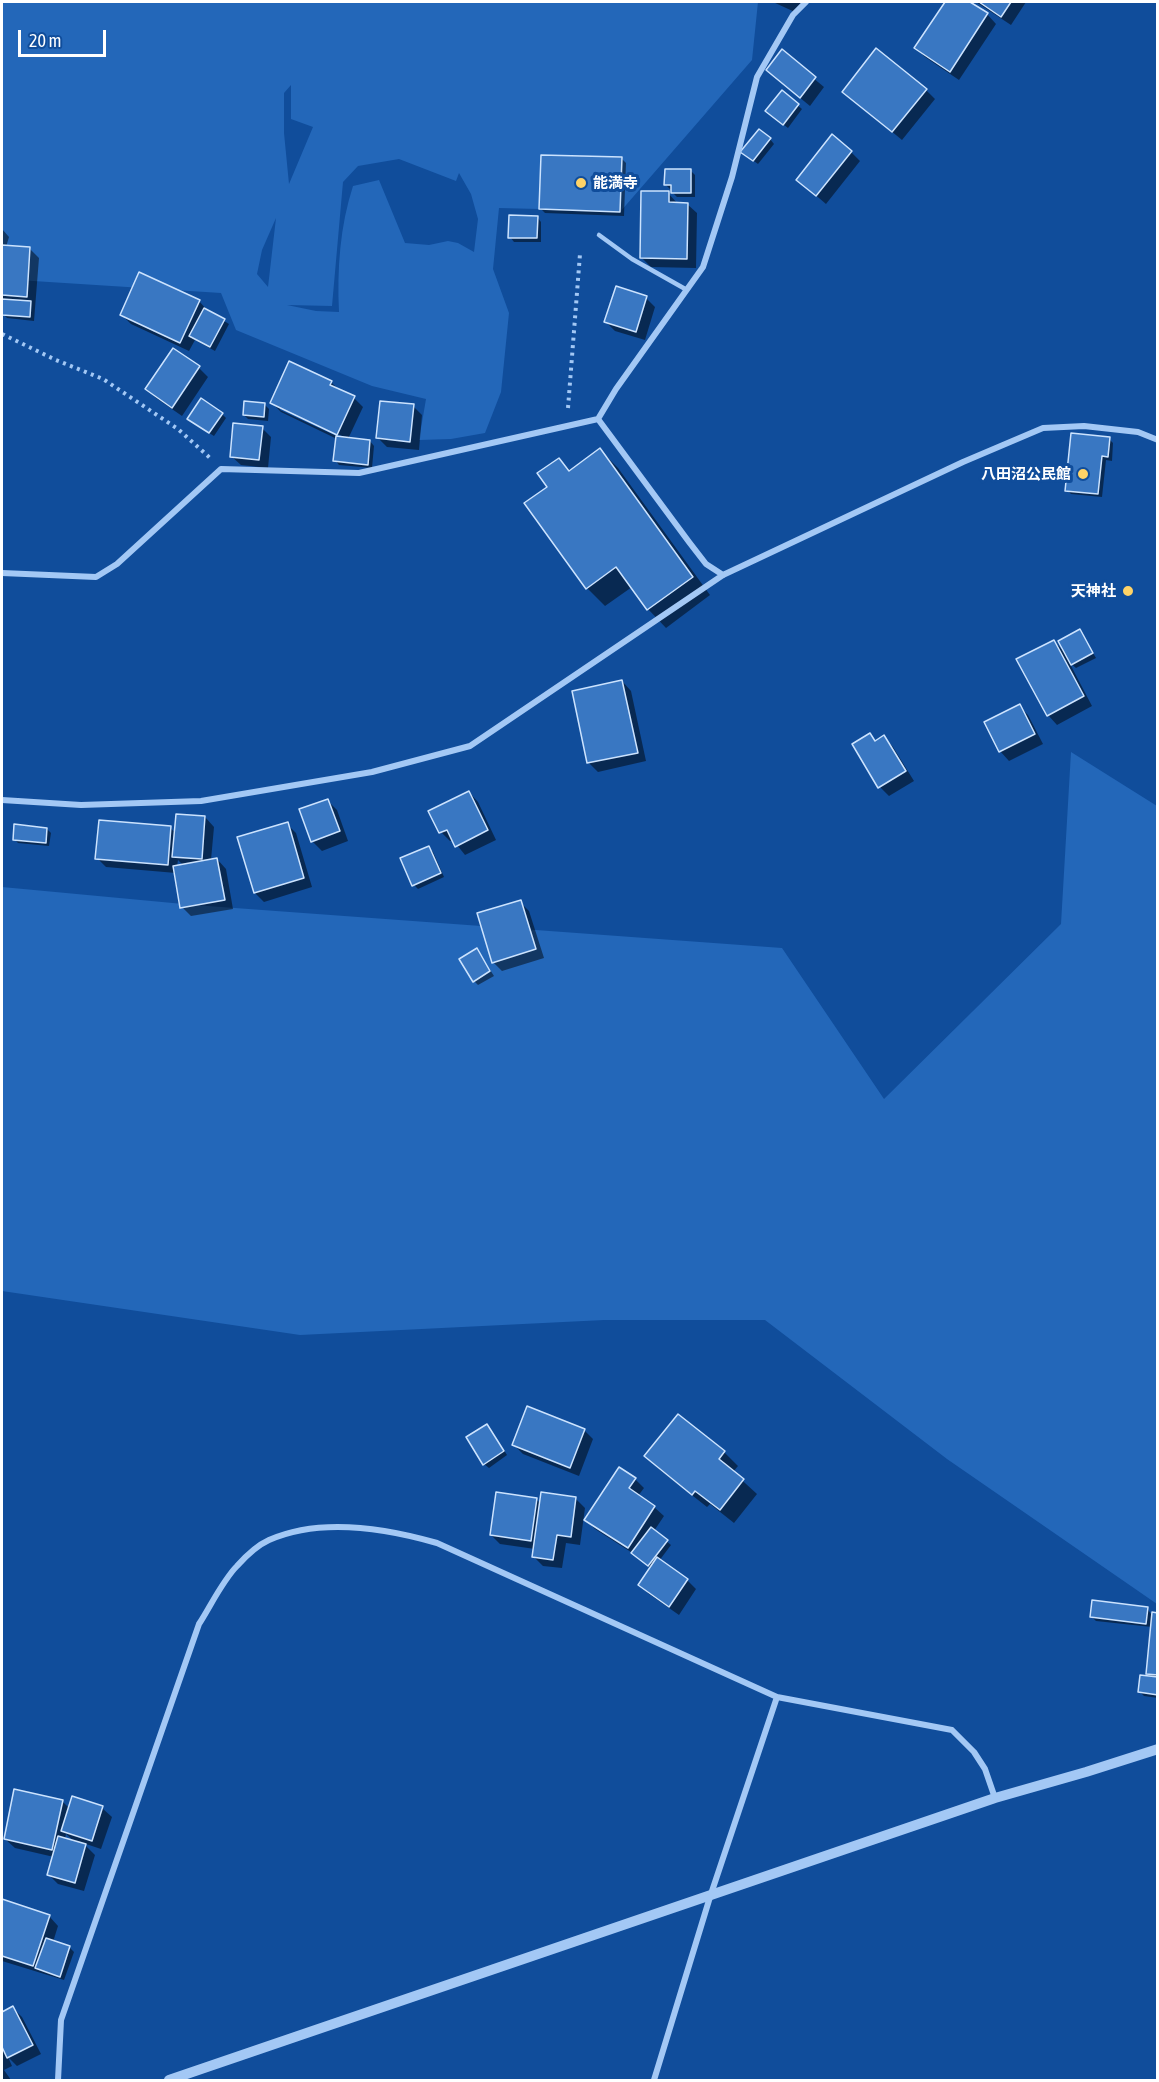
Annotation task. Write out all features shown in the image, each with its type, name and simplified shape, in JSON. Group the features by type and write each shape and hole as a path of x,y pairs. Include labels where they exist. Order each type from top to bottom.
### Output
{"street":[{"path":"2,573 96,578 117,564 221,469 359,473 598,419 616,389 703,267 732,177 757,77 794,15 806,2"},
{"path":"598,419 688,542 706,564 723,575"},
{"path":"2,800 81,805 201,801 372,772 470,746 723,575 963,462 1043,428 1084,426 1138,432 1158,440"},
{"path":"58,2080 61,2020 199,1624 236,1567 267,1541 292,1532 345,1526 401,1533 437,1543 777,1697 952,1730 980,1761 995,1798"},
{"path":"654,2080 710,1897 777,1697"},
{"path":"169,2080 995,1798 1158,1749"}],"lane":[{"path":"599,235 632,259 687,290"}],"path":[{"path":"567,426 580,254"},
{"path":"2,334 103,379 178,429 221,469"}],"shaded area":[{"path":"2,2 758,2 752,60 620,212 622,157 541,155 539,209 499,208 493,269 509,313 501,392 485,433 451,439 419,440 426,399 372,386 236,330 221,293 2,279","holes":["291,85 291,119 313,127 289,184 284,133 284,93","399,159 456,181 459,173 471,194 478,219 474,252 458,243 448,241 429,245 405,243 379,180 353,186 340,248 339,312 316,311 287,305 332,306 343,182 358,166","276,218 268,287 257,274 262,250"]},
{"path":"1071,752 1157,806 1157,1604 947,1459 765,1320 604,1320 300,1335 2,1291 2,887 194,905 782,948 884,1099 1061,924"}],"building":[{"path":"945,2 970,2 988,13 950,72 914,48"},
{"path":"979,2 1011,2 1001,17"},
{"path":"876,48 927,89 892,132 842,92"},
{"path":"782,49 816,77 800,98 766,70"},
{"path":"782,90 799,104 783,125 765,111"},
{"path":"759,129 771,138 753,161 740,152"},
{"path":"832,134 852,151 816,196 796,180"},
{"name":"能満寺","path":"541,155 622,157 620,212 539,209"},
{"path":"665,169 691,169 691,193 671,193 671,185 664,185"},
{"path":"641,191 669,191 669,202 688,203 687,259 640,258"},
{"path":"509,215 538,216 537,238 508,238"},
{"path":"2,245 30,247 27,297 2,295"},
{"path":"139,272 200,300 180,343 120,315"},
{"path":"616,286 647,296 636,332 604,322"},
{"path":"2,299 31,301 30,317 2,315"},
{"path":"204,308 225,319 210,347 189,336"},
{"path":"173,348 200,366 172,408 145,389"},
{"path":"289,361 332,381 330,385 355,396 337,435 270,403"},
{"path":"201,398 223,413 209,433 187,419"},
{"path":"244,401 265,403 264,417 243,415"},
{"path":"380,401 414,404 410,442 376,438"},
{"path":"233,423 263,426 259,460 230,457"},
{"name":"八田沼公民館","path":"1071,433 1110,437 1108,457 1102,456 1098,494 1065,491"},
{"path":"336,436 370,440 368,465 333,461"},
{"path":"600,448 693,577 647,610 616,567 586,589 524,503 547,487 537,473 559,458 569,471"},
{"path":"1080,629 1093,653 1071,665 1058,641"},
{"path":"1054,640 1084,696 1047,716 1016,659"},
{"path":"622,680 638,753 587,763 572,691"},
{"path":"1020,704 1035,734 999,752 984,722"},
{"path":"870,733 875,741 884,735 906,771 878,788 852,744"},
{"path":"469,791 488,830 455,847 447,830 439,833 428,811"},
{"path":"328,799 340,831 311,842 299,809"},
{"path":"176,814 205,816 202,859 172,857"},
{"path":"99,820 171,826 168,865 95,859"},
{"path":"288,822 304,878 254,893 237,837"},
{"path":"14,824 47,828 46,843 13,840"},
{"path":"429,846 441,873 412,886 400,858"},
{"path":"217,858 225,900 180,908 173,866"},
{"path":"521,900 536,949 492,963 477,913"},
{"path":"477,948 490,971 473,982 459,959"},
{"path":"527,1406 585,1429 570,1468 512,1445"},
{"path":"678,1414 725,1451 719,1459 744,1479 720,1510 695,1491 692,1495 644,1456"},
{"path":"487,1424 504,1451 483,1465 466,1437"},
{"path":"619,1467 636,1478 629,1488 655,1506 628,1548 584,1520"},
{"path":"496,1492 537,1498 531,1541 490,1535"},
{"path":"541,1492 576,1497 571,1537 557,1535 553,1560 532,1557"},
{"path":"651,1527 668,1540 648,1566 631,1553"},
{"path":"657,1557 688,1579 669,1607 638,1585"},
{"path":"1092,1600 1148,1607 1146,1624 1090,1617"},
{"path":"1152,1612 1158,1613 1158,1675 1146,1674"},
{"path":"1140,1675 1158,1677 1158,1695 1138,1692"},
{"path":"14,1789 63,1800 52,1850 4,1839"},
{"path":"72,1796 103,1806 92,1841 61,1831"},
{"path":"58,1836 86,1844 75,1883 47,1875"},
{"path":"2,1899 50,1915 33,1966 2,1956"},
{"path":"46,1938 70,1946 60,1977 35,1968"},
{"path":"13,2006 33,2045 7,2058 2,2047 2,2012"}],"place":[{"name":"能満寺","path":"581,183"},
{"name":"八田沼公民館","path":"1083,474"},
{"name":"天神社","path":"1128,591"}]}
